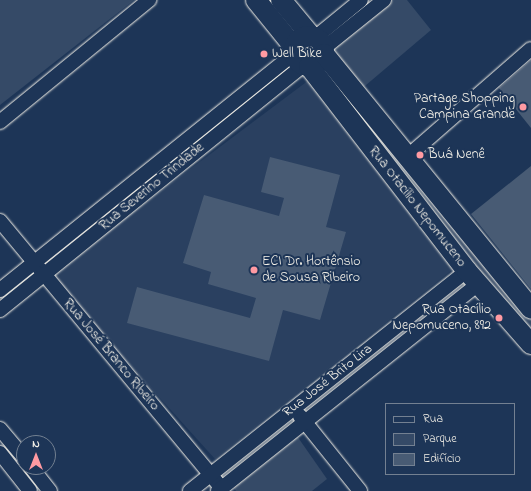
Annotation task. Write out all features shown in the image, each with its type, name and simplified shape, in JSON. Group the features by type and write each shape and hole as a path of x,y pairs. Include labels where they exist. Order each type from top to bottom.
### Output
{"street":[{"path":"0,122 149,0"},
{"name":"Rua Otacílio Nepomuceno","path":"256,0 472,277 531,344"},
{"name":"Rua Otacílio Nepomuceno","path":"281,0 319,44 407,157 531,309"},
{"path":"361,0 319,44 317,64 300,58 299,40 319,44 384,0"},
{"path":"407,157 531,49"},
{"name":"Rua Severino Trindade","path":"0,290 300,58"},
{"name":"Rua Severino Trindade","path":"0,310 300,58"},
{"name":"Rua José Branco Ribeiro","path":"0,221 43,275 211,473 220,489"},
{"name":"Rua José Brito Lira","path":"190,491 294,408 472,277"},
{"name":"Rua José Brito Lira","path":"220,489 306,423 472,277"},
{"path":"294,408 360,491"},
{"path":"0,429 16,448"},
{"path":"0,453 30,491"},
{"path":"37,475 50,491"}],"shaded area":[{"name":"ECI Dr. Hortênsio de Sousa Ribeiro","path":"309,80 458,265 215,459 49,275"}],"green space":[{"path":"0,0 134,0 0,105"},
{"path":"389,0 407,0 431,30 359,91 326,53"},
{"path":"319,64 531,319 531,337"},
{"path":"33,269 39,276 0,308 0,294"},
{"path":"468,274 476,283 308,419 299,408"},
{"path":"293,413 302,423 222,484 213,471"},
{"path":"297,436 327,479 312,491 236,491 232,485"}],"building":[{"name":"Partage Shopping Campina Grande","path":"531,60 531,128 499,88"},
{"path":"270,157 340,175 326,227 346,232 320,320 283,310 269,361 127,323 137,287 250,318 256,298 208,284 211,272 183,263 204,195 279,216 284,198 261,192"},
{"path":"531,166 531,289 471,214"}],"place":[{"name":"Well Bike","path":"264,54"},
{"name":"Partage Shopping Campina Grande","path":"523,107"},
{"name":"Buá Nenê","path":"420,155"},
{"name":"ECI Dr. Hortênsio de Sousa Ribeiro","path":"254,270"},
{"name":"Rua Otacílio Nepomuceno, 892","path":"499,318"}]}
